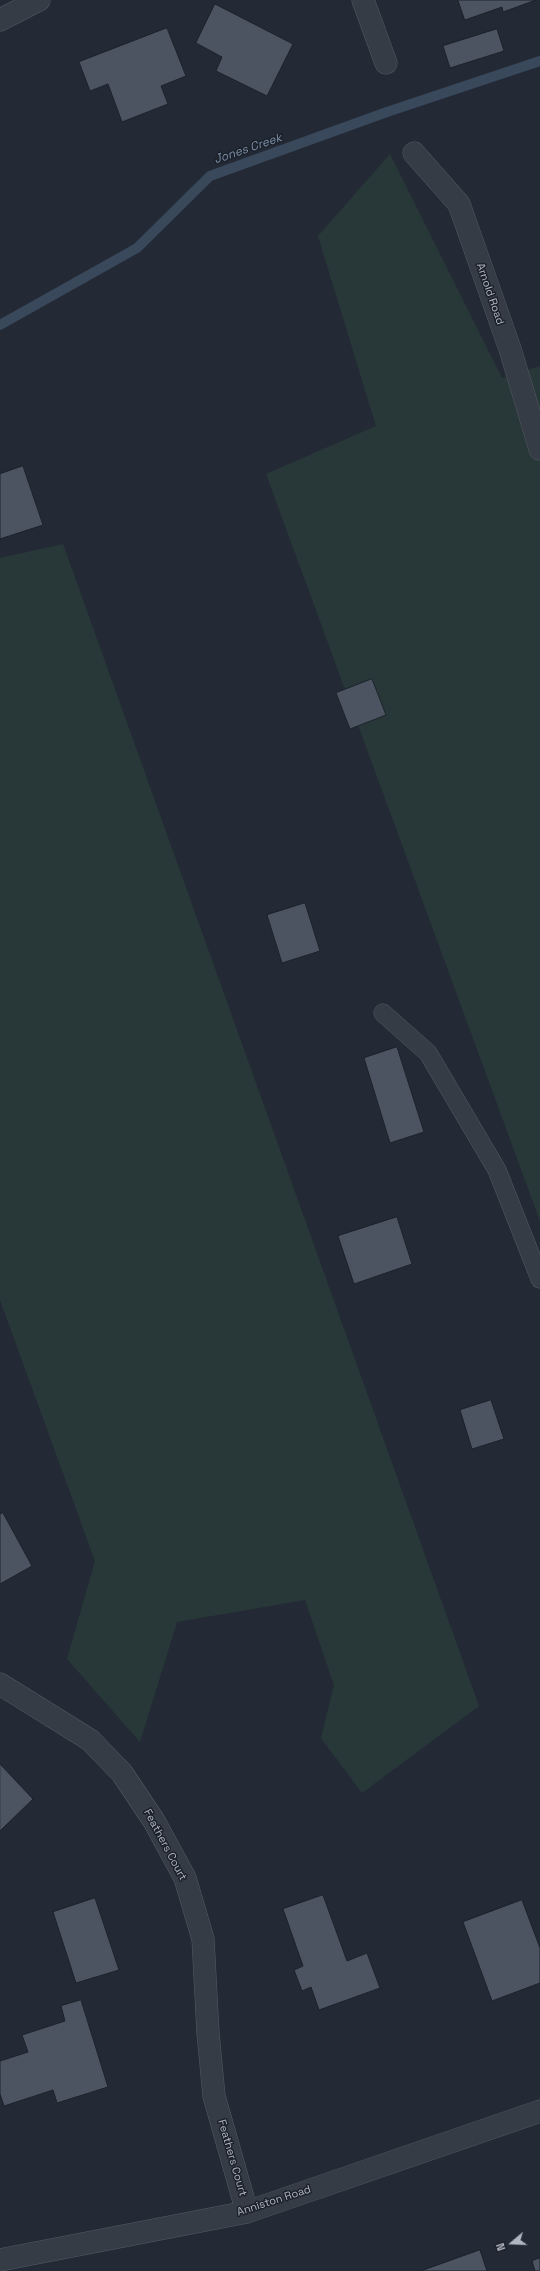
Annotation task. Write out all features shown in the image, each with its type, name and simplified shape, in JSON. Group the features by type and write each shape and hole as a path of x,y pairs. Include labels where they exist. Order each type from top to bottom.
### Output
{"street":[{"path":"0,20 39,0"},
{"path":"363,0 386,63"},
{"name":"Arnold Road","path":"414,153 459,204 510,349 540,449"},
{"name":"Feathers Court","path":"0,1684 90,1740 122,1773 154,1821 185,1878 203,1939 208,2033 214,2096 247,2212"},
{"name":"Anniston Road","path":"0,2260 247,2212 540,2111"}],"lane":[{"path":"383,1013 428,1053 489,1156 497,1170 540,1279"}],"shaded area":[{"path":"390,154 502,378 540,366 540,1221 266,474 376,426 318,236"},
{"path":"63,544 479,1706 362,1793 321,1738 334,1685 305,1600 177,1622 140,1742 67,1659 95,1561 0,1300 0,558"}],"building":[{"path":"458,0 536,0 503,12 502,7 465,20"},
{"path":"215,4 293,44 267,96 216,71 222,57 196,43"},
{"path":"167,28 186,76 161,86 168,104 122,122 108,84 90,91 79,62"},
{"path":"497,29 504,51 450,68 443,46"},
{"path":"23,466 43,525 0,539 0,474"},
{"path":"372,679 386,715 350,729 336,693"},
{"path":"305,903 320,951 282,963 267,915"},
{"path":"397,1047 424,1132 390,1143 364,1058"},
{"path":"397,1217 412,1264 354,1284 338,1236"},
{"path":"491,1400 504,1439 472,1449 460,1410"},
{"path":"3,1513 32,1566 0,1584 0,1514"},
{"path":"0,1764 33,1799 0,1831"},
{"path":"323,1895 347,1961 367,1953 380,1988 319,2010 311,1987 302,1991 294,1970 303,1966 283,1909"},
{"path":"95,1898 119,1970 76,1983 53,1912"},
{"path":"522,1900 540,1948 540,1983 492,2001 463,1922"},
{"path":"81,2000 108,2087 57,2103 53,2090 4,2106 0,2094 0,2061 28,2052 22,2035 65,2021 61,2006"},
{"path":"480,2250 487,2271 421,2271"},
{"path":"540,2258 540,2271 535,2271 532,2261"}],"waterway":[{"name":"Jones Creek","path":"0,325 137,248 210,176 387,112 540,61"}]}
